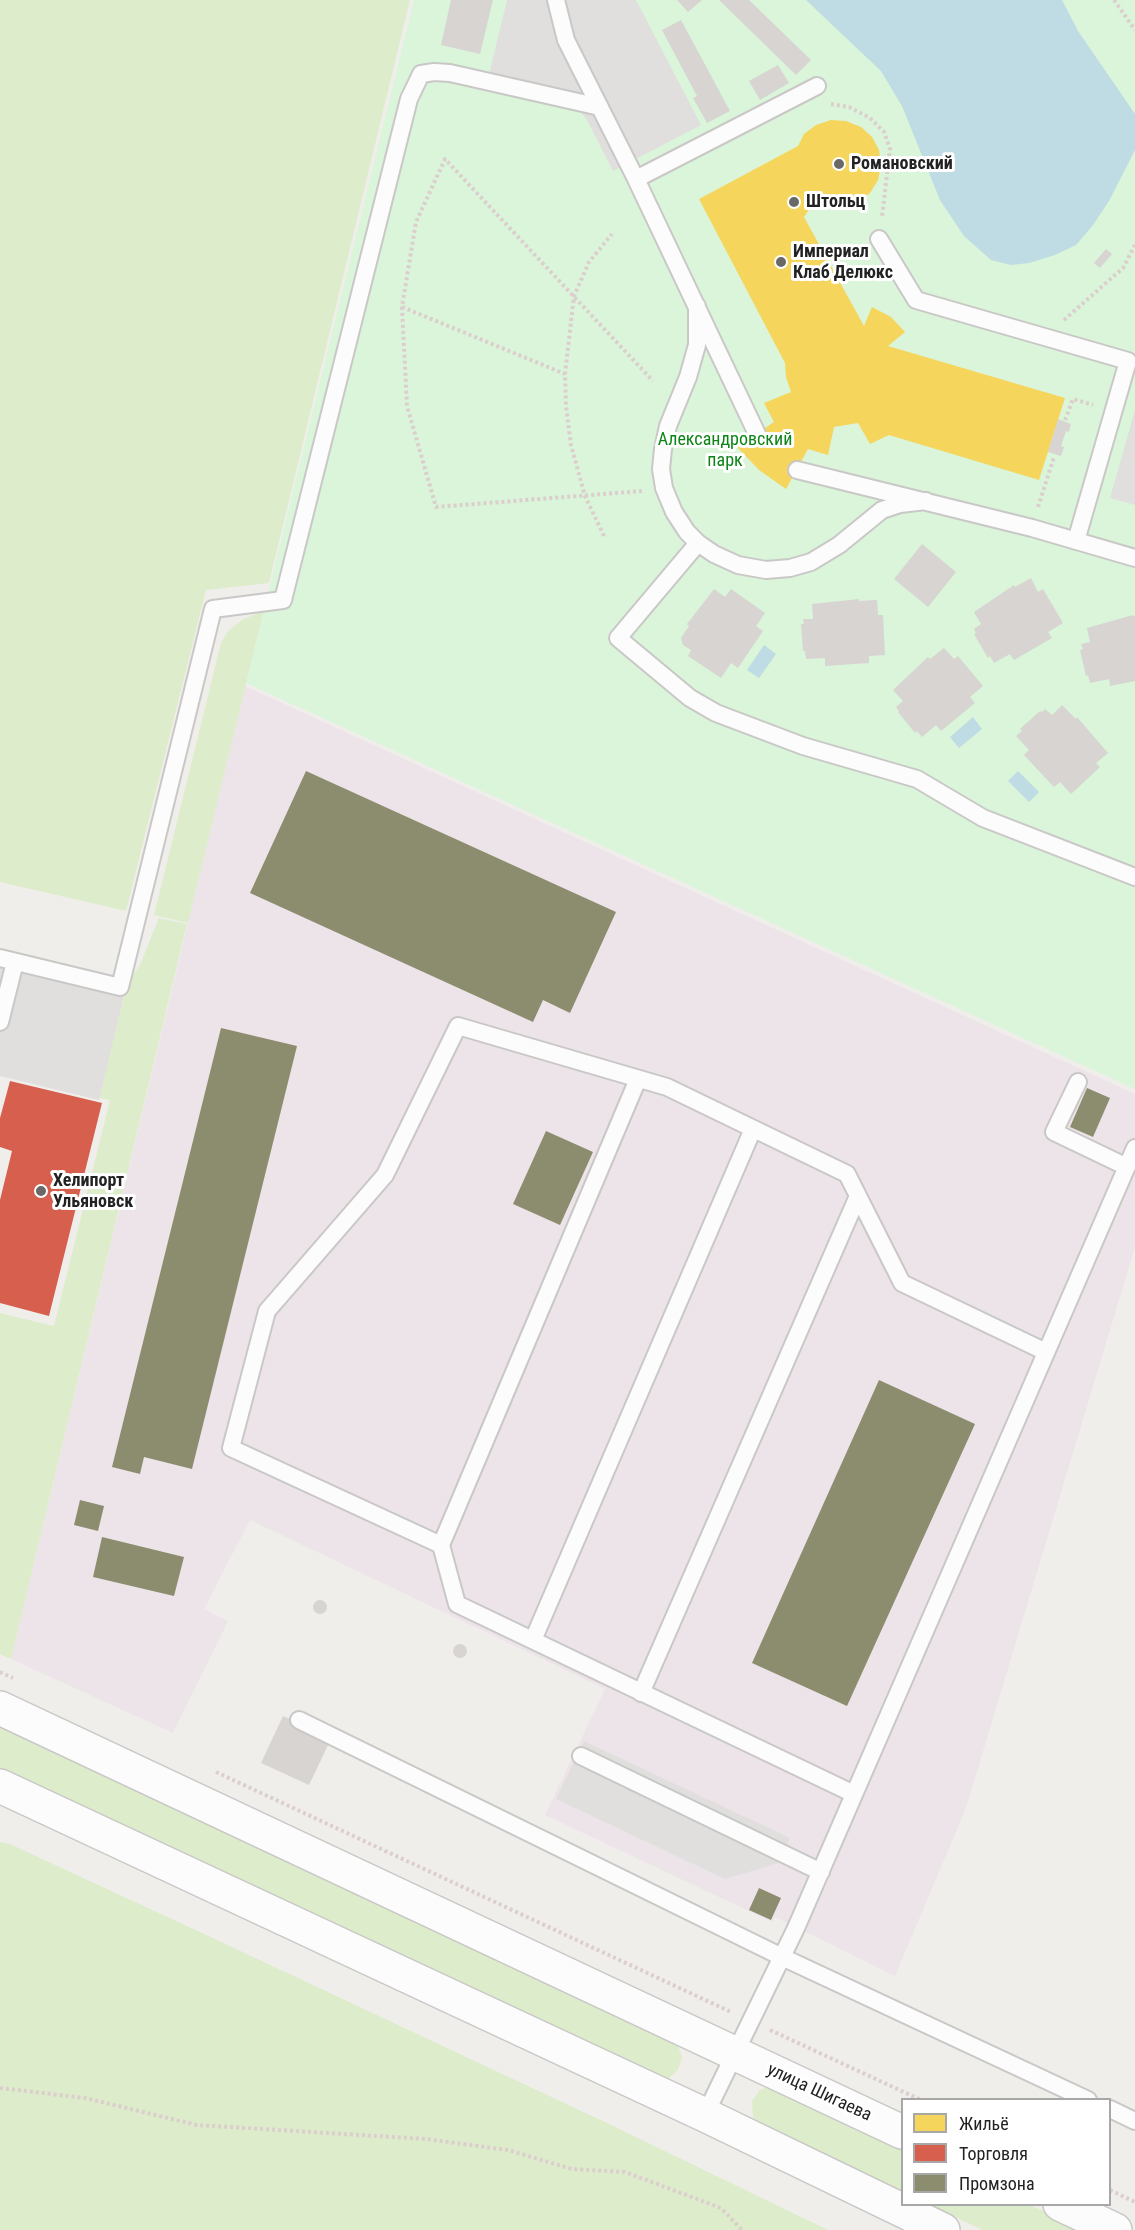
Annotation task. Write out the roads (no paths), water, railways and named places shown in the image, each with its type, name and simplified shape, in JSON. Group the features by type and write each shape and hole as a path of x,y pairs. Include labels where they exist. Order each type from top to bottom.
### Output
{"street":[{"name":"улица Шигаева","path":"0,1708 901,2131"},
{"path":"0,1786 705,2115 943,2230"},
{"path":"1062,2206 1115,2230"}],"lane":[{"path":"556,0 566,40 698,306 757,435"},
{"path":"0,1022 7,960 120,987 213,609 283,600 414,84 421,74 450,73 600,107"},
{"path":"636,179 817,86"},
{"path":"879,239 916,300 1128,361 1076,541"},
{"path":"698,306 698,345 668,426 662,469 664,489 674,512 687,532 698,543 714,554 738,565 766,570 790,568 812,562 839,545 882,510 900,504 926,501"},
{"path":"797,470 1032,528 1135,558"},
{"path":"698,543 618,638 690,698 716,713 803,746 917,779 983,818 1135,877"},
{"path":"441,1545 231,1448 267,1311 385,1175 458,1026 667,1087 848,1174 902,1283 1046,1352"},
{"path":"638,1079 441,1545 457,1604 854,1794"},
{"path":"1078,1082 1054,1132 1127,1167"},
{"path":"533,1640 753,1129"},
{"path":"705,2115 821,1872 1135,1148"},
{"path":"642,1693 858,1196"},
{"path":"299,1720 782,1957 1084,2098"},
{"path":"581,1756 821,1872"},
{"path":"1111,2109 1135,2121"}],"water":[{"path":"806,0 1062,0 1078,31 1135,114 1135,150 1109,201 1093,225 1076,245 1055,255 1029,263 1011,265 991,260 964,236 940,200 902,106 881,71"},
{"path":"764,645 776,654 759,678 747,670"},
{"path":"973,717 982,729 959,748 950,737"},
{"path":"1018,771 1039,792 1029,802 1008,781"}],"place":[{"name":"Романовский","path":"839,164"},
{"name":"Штольц","path":"794,202"},
{"name":"Империал Клаб Делюкс","path":"781,262"},
{"name":"Хелипорт Ульяновск","path":"41,1191"}],"park label":[{"name":"Александровский парк","path":"725,450"}]}
